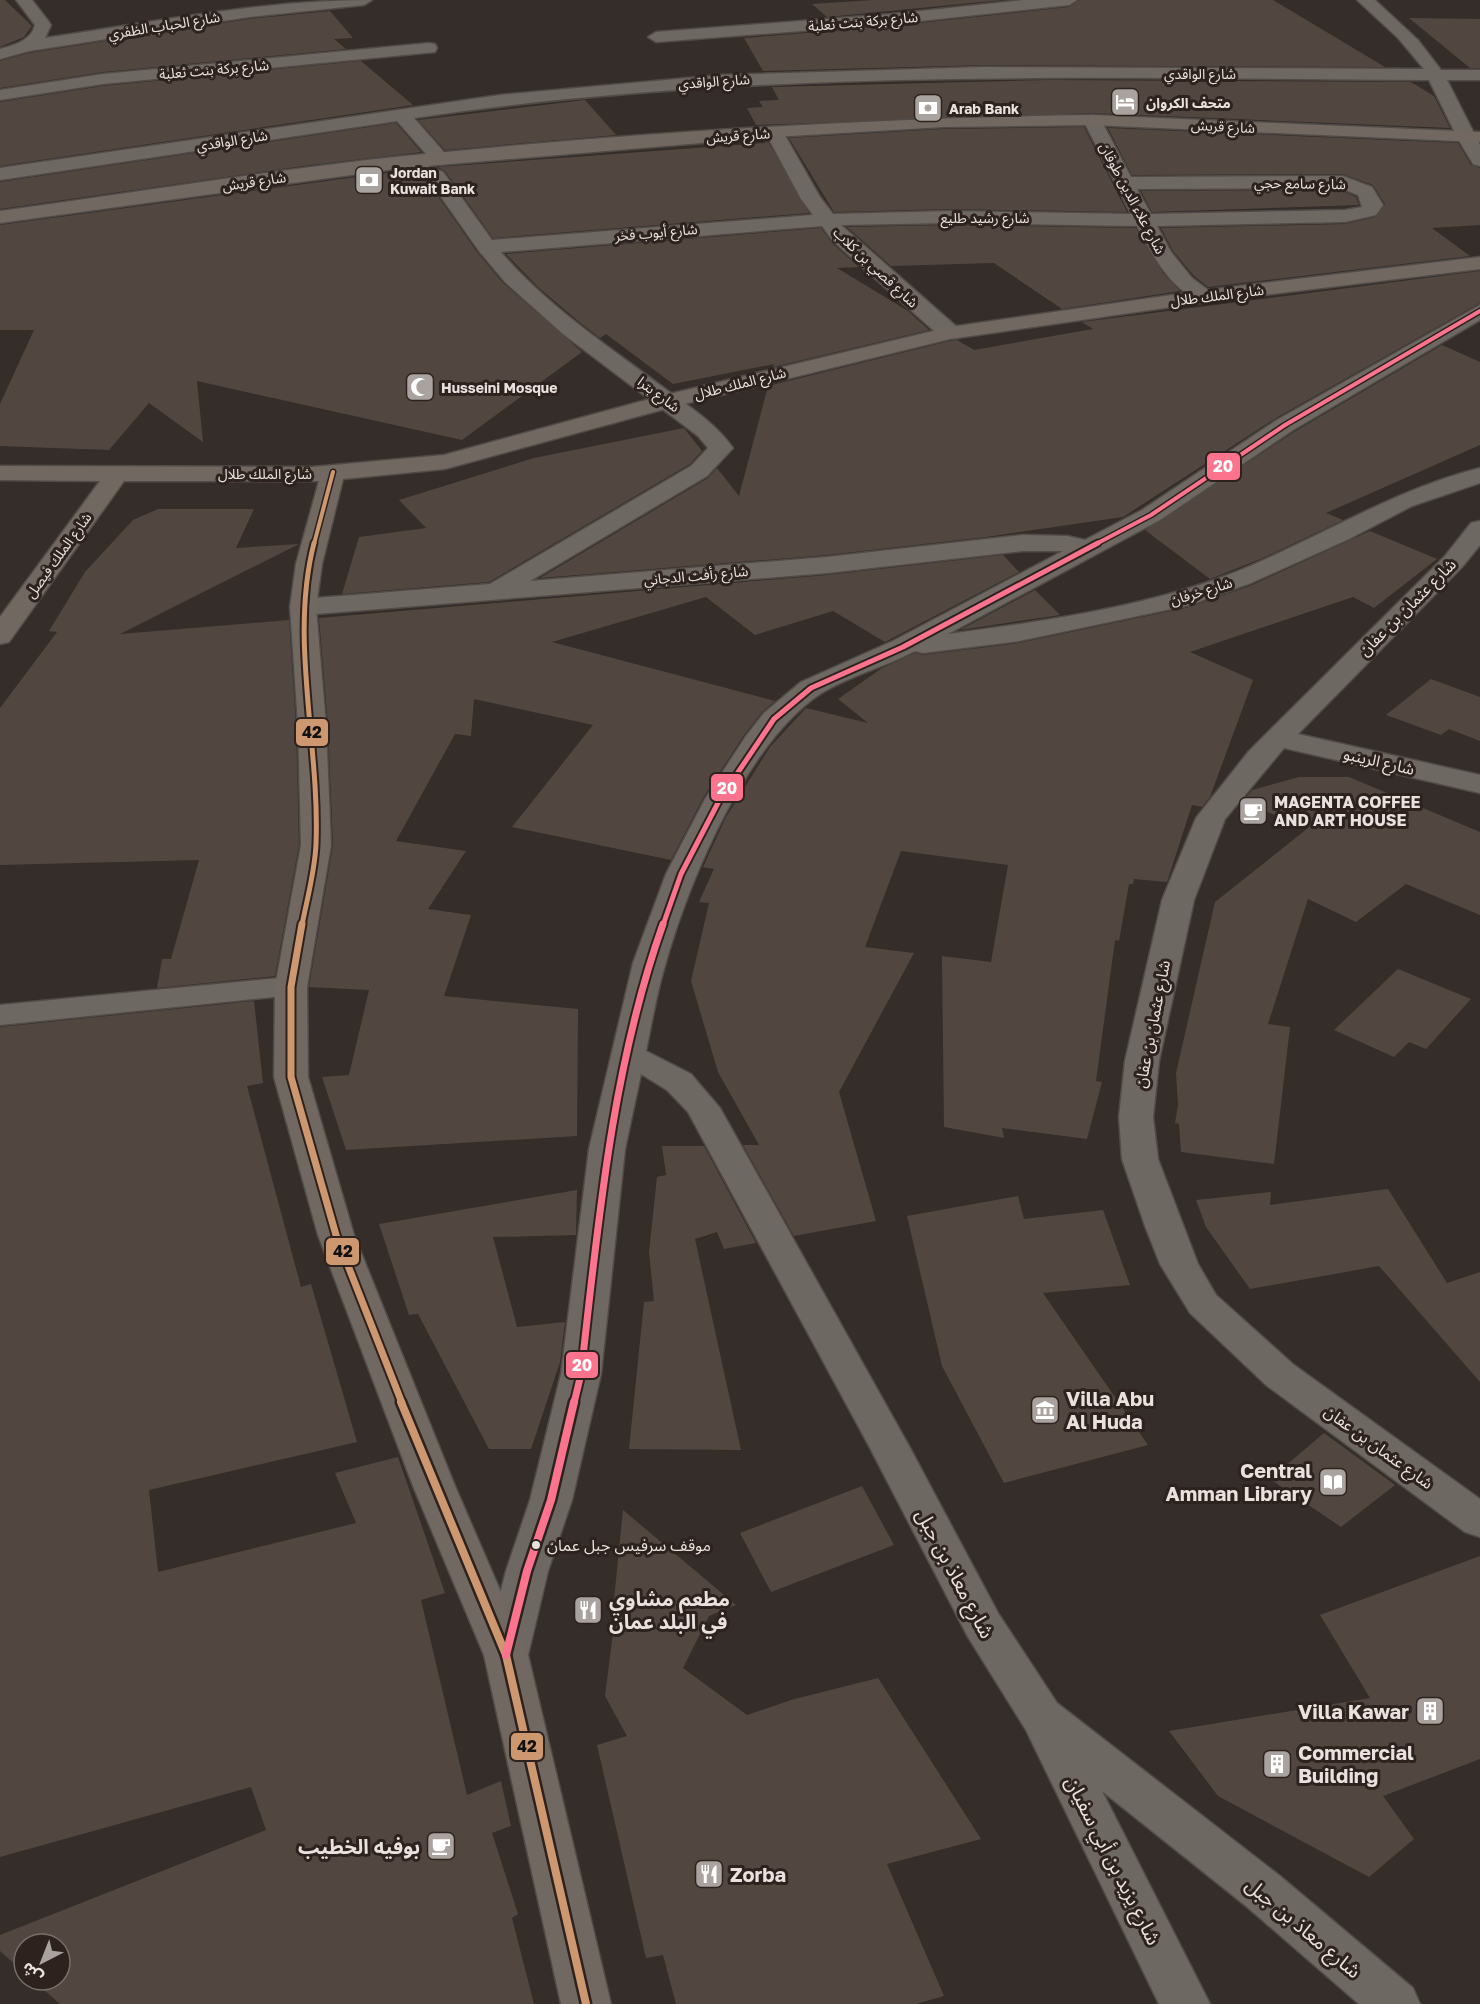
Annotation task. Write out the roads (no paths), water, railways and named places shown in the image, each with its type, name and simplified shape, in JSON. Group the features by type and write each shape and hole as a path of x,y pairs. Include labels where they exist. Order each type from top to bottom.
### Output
{"main road":[{"name":"شارع قريش","path":"0,217 403,162 774,132 943,122 1092,120 1472,137"},
{"name":"شارع الملك طلال","path":"0,473 116,475 333,472 399,468 445,462 669,401 950,333 1206,296 1480,263"},
{"path":"333,472 309,564 303,607 312,725 316,845 291,987 291,1077 336,1235 434,1486 506,1655 586,2004"},
{"name":"شارع الملك فيصل","path":"0,636 116,475"}],"street":[{"path":"24,0 43,25 40,33 27,46"},
{"name":"شارع الحباب الظفري","path":"0,54 27,46 249,12 364,0"},
{"name":"شارع بركة بنت ثعلبة","path":"656,37 892,19 1069,0"},
{"path":"1365,0 1422,53 1472,137 1480,160"},
{"name":"شارع بركة بنت ثعلبة","path":"0,95 103,80 429,48"},
{"name":"شارع الواقدي","path":"0,174 400,114 602,89 766,77 984,72 1480,75"},
{"path":"400,114 441,159"},
{"name":"شارع علاء الدين طوقان","path":"1092,120 1143,219 1176,273 1206,296"},
{"name":"شارع قصي بن كلاب","path":"774,132 811,199 827,220 871,266 950,333"},
{"name":"شارع بترا","path":"403,162 436,176 486,248 513,278 571,329 706,431 721,448 699,471 495,591"},
{"name":"شارع سامع حجي","path":"1126,183 1342,182 1365,191 1373,205 1370,211 1346,216 1143,219"},
{"name":"شارع رشيد طليع","path":"827,220 950,217 1143,219"},
{"name":"شارع أيوب فخر","path":"486,248 702,228 827,220"},
{"path":"506,1655 527,1571 551,1500 581,1374 607,1149 649,963 681,874 720,799 756,742 774,719 811,688 903,648 1151,515 1285,425 1364,381 1415,347 1480,311"},
{"path":"1415,347 1468,341"},
{"name":"شارع خرفان","path":"903,648 1019,633 1181,599 1242,578 1340,534 1403,501 1480,475"},
{"name":"شارع عثمان بن عفان","path":"1480,528 1454,561 1238,781 1211,818 1178,900 1142,1061 1136,1117 1140,1159 1179,1264 1203,1304 1280,1375 1480,1521"},
{"name":"شارع رأفت الدجاني","path":"303,607 827,565 1023,543 1067,544 1087,548"},
{"name":"شارع الرينبو","path":"1278,738 1480,784"},
{"path":"0,1015 291,987"},
{"name":"شارع معاذ بن جبل","path":"628,1056 663,1069 687,1087 703,1108 889,1446 983,1625 1041,1716 1263,1891 1395,2004"},
{"name":"شارع يزيد بن أبي سفيان","path":"1041,1716 1185,2004"}],"place":[{"name":"متحف الكروان","path":"1125,102"},
{"name":"Arab Bank","path":"928,108"},
{"name":"Jordan Kuwait Bank","path":"369,180"},
{"name":"Husseini Mosque","path":"420,387"},
{"name":"MAGENTA COFFEE AND ART HOUSE","path":"1253,811"},
{"name":"Villa Abu Al Huda","path":"1045,1410"},
{"name":"Central Amman Library","path":"1333,1482"},
{"name":"موقف سرفيس جبل عمان","path":"536,1545"},
{"name":"مطعم مشاوي في البلد عمان","path":"588,1610"},
{"name":"Villa Kawar","path":"1430,1711"},
{"name":"Commercial Building","path":"1277,1764"},
{"name":"بوفيه الخطيب","path":"441,1846"},
{"name":"Zorba","path":"709,1874"}]}
